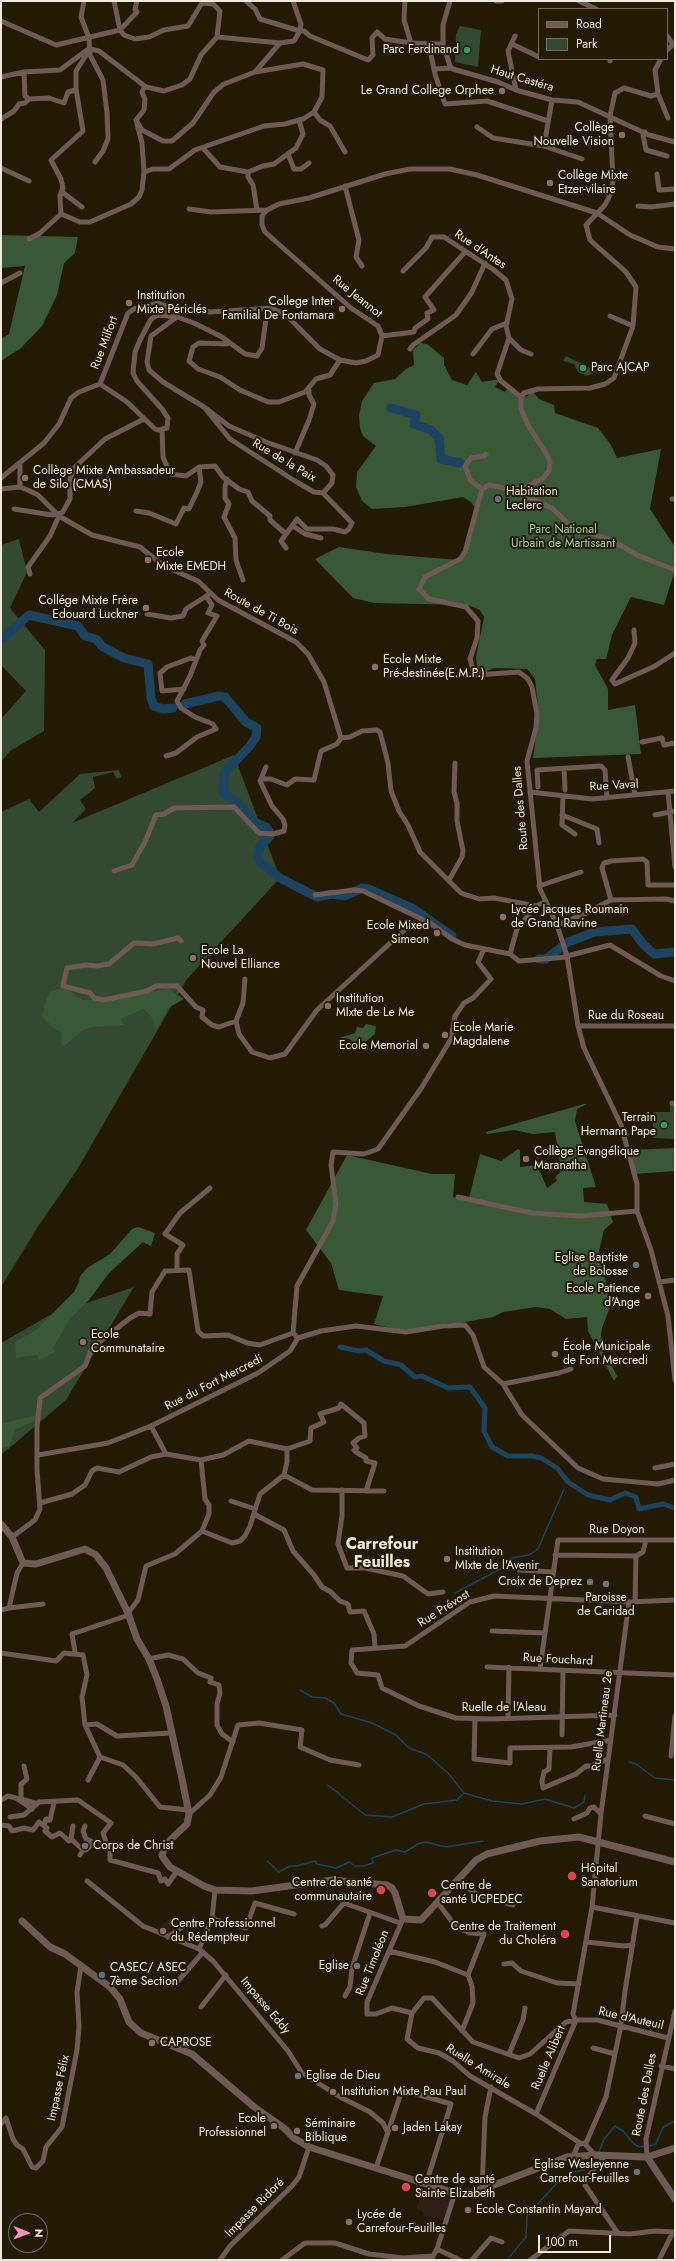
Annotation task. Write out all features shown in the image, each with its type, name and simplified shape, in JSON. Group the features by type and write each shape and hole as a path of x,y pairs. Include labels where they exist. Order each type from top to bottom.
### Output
{"street":[{"path":"84,1 81,17 89,38 90,55 103,80 108,139 103,151 95,162"},
{"path":"90,48 98,50 145,86 164,91 182,85 190,79 206,48 217,38 220,11 213,4 202,3 198,6 188,26 164,30 144,38 129,37 120,30 114,1"},
{"path":"1,21 56,45 72,40 89,38 120,30 137,12 135,9 137,1"},
{"path":"246,1 255,9 260,19 304,31 310,36 368,60 373,55 372,38 377,32 385,39 429,45 443,44"},
{"path":"217,38 280,43 294,41 300,30 301,24 294,1"},
{"path":"405,1 404,20 411,43"},
{"path":"435,69 451,68 443,44 443,25 450,1"},
{"path":"496,1 502,1"},
{"path":"579,1 594,8"},
{"path":"515,36 508,51 516,90"},
{"path":"255,72 280,43"},
{"path":"512,44 538,57"},
{"path":"429,45 445,104 487,101 548,121"},
{"path":"1,77 24,72 60,70 90,48"},
{"path":"29,239 46,229 61,214 61,179 51,160 83,131 76,90 76,70 90,48"},
{"path":"660,60 655,70 658,94 668,118"},
{"path":"136,120 142,130 163,141 172,141 193,123 214,92 224,84 255,72 303,64 323,70 322,97 314,112 299,120 264,126 191,152 174,167 144,172"},
{"name":"Haut Castéra","path":"451,68 498,82 516,90 552,100 578,102 659,138 675,142"},
{"path":"24,72 25,96 29,99 49,98 64,103 68,92 76,90"},
{"path":"136,120 144,110 145,99 142,92 145,86"},
{"path":"510,489 531,485 543,478 549,471 550,462 547,455 528,425 522,409 521,397 524,393 532,390 590,388 612,380 634,326 636,287 632,278 590,240 587,223 605,205 612,193 613,181 610,116 615,93 619,89 624,88 651,96 658,94"},
{"path":"1,119 14,110 19,104 25,104 29,99"},
{"path":"544,146 552,100"},
{"path":"314,112 320,120 330,126 345,152"},
{"path":"61,214 80,222 90,222 131,204 139,197 142,190 144,172 142,143 136,120"},
{"path":"203,148 220,167 248,174 263,166 274,164 296,148 303,134 299,120"},
{"path":"477,127 493,138 544,146 582,159"},
{"path":"645,132 643,135 646,150 667,156"},
{"path":"288,154 294,169 301,169 309,163"},
{"path":"1,168 29,181"},
{"path":"189,209 211,212 267,210 279,204 410,169 450,169 477,175 597,214 630,235 658,247 675,249"},
{"path":"248,174 253,185 257,210"},
{"path":"657,174 659,190 675,189"},
{"path":"345,186 358,240 356,257 362,266"},
{"path":"62,192 82,207"},
{"path":"638,206 651,207 675,204"},
{"name":"Rue Jeannot","path":"267,210 262,216 262,225 268,236 351,308 378,326 382,336 378,355 372,359 356,363 340,360 320,349 288,317 272,308"},
{"name":"Rue d'Antes","path":"403,271 426,248 432,237 444,237 465,252 485,263 506,280 512,299 507,323 509,338 497,374 501,381 521,397"},
{"path":"382,336 414,332 415,328 428,319 427,313 434,310 425,297 465,252"},
{"path":"410,349 456,314 472,292 485,263"},
{"path":"1,283 20,273"},
{"name":"Rue Milfort","path":"100,384 128,313 134,309 158,302 167,306 166,316"},
{"path":"201,310 210,312 272,308"},
{"path":"1,478 44,443 54,431 72,398 79,392 100,384 116,393 155,429 162,430 167,428 168,418 133,373 135,352 145,328 151,319 158,315 177,317 194,323 229,342 245,354 257,356 260,354 267,312 272,308"},
{"path":"610,316 634,326"},
{"name":"Rue de la Paix","path":"177,317 151,336 147,362 149,370 163,382 204,407 229,426 295,453 317,460 326,466 333,475 332,483 323,493 314,492 295,481 230,439 204,407"},
{"path":"472,354 492,328 507,323"},
{"path":"509,338 520,350 531,354"},
{"path":"229,342 227,344 203,342 192,347 189,358 191,364 198,369 220,377 240,390 264,401 279,402 296,397 305,392 316,379 330,375 340,360"},
{"path":"295,453 314,404 309,395 309,387"},
{"path":"30,574 28,567 50,536 59,515 62,513 70,499 70,479 75,467 105,439 144,419"},
{"path":"162,430 163,457 170,474 186,476 199,467 214,466 223,477 239,489 248,492 252,501 270,516 270,520 286,534"},
{"path":"486,454 484,456 471,458 465,466 470,480 482,489 489,485 510,489 552,508 572,527 611,540 639,556 675,570"},
{"path":"1,489 20,487 20,463"},
{"path":"136,511 149,513 176,524 184,508 189,509 198,492 201,482 199,467"},
{"path":"227,479 224,487 225,498 229,504 224,517 235,538 236,560 243,580"},
{"name":"Route de Ti Bois","path":"20,487 38,495 59,515 99,538 140,547 164,566 198,581 209,595 296,642 308,654 324,682 341,738"},
{"name":"Route des Dalles","path":"482,489 465,552 460,559 425,577 419,589 429,599 466,608 478,621 477,638 470,659 476,675 519,672 528,679 532,687 537,714 536,728 527,761 539,886 545,902 557,925 567,957 578,1026 584,1048 621,1125 637,1184 637,1211 668,1316 675,1380"},
{"path":"286,548 281,540 297,519 307,529 333,529 345,532 349,529 352,523 328,500 323,493"},
{"path":"14,509 59,515"},
{"path":"293,526 306,534 321,538"},
{"path":"147,614 171,618 183,616 186,609 209,595 212,605 208,613 217,616 202,642 204,645 200,650 184,689 177,700 178,705 194,717 213,724 216,729 197,737 176,753 166,756"},
{"path":"634,630 635,643 628,658 612,680 615,684 656,666 675,653"},
{"path":"184,689 162,691 160,673 166,667 191,658 196,660"},
{"path":"261,779 271,779 287,784 295,779 314,780 321,751 337,744 341,738 350,737 362,731 377,730 380,732 388,763 391,791 399,811 408,825 420,852 450,880 461,893 479,899 494,898 536,906"},
{"path":"642,742 662,738 664,745 675,743"},
{"path":"628,757 635,796"},
{"path":"450,880 462,857 463,850 457,821 457,803 454,792 455,763"},
{"path":"538,787 537,770 599,766 604,767 606,798"},
{"path":"114,871 132,865 145,842 156,815 164,814 174,808 234,807 259,833 273,834 284,831 286,825 284,820 268,799 261,779 266,767"},
{"path":"564,768 565,790"},
{"name":"Rue Vaval","path":"530,792 592,799 635,796 675,790"},
{"path":"668,792 672,811 675,867"},
{"path":"563,796 562,825 575,834"},
{"path":"656,815 672,811"},
{"path":"562,815 597,829 599,843"},
{"path":"611,900 602,868 604,863 611,861 643,859 647,862 648,885 675,884"},
{"path":"539,886 581,872"},
{"path":"315,895 354,890 363,891 430,923 452,939 465,945 510,954 518,961 567,957 610,945 661,976 675,981"},
{"path":"557,925 584,914 611,900 662,899 675,901"},
{"path":"510,954 516,929 536,906 545,902"},
{"path":"245,979 243,1003 236,1021 239,1034 252,1052 270,1058 285,1054 317,1010 410,924 430,923"},
{"path":"181,941 178,938 153,944 134,943 109,964 67,968 63,986 90,993 94,998 104,1000 147,991 156,986 177,986 196,1007 203,1010 202,1016 212,1025 219,1027 236,1021"},
{"path":"484,949 478,962 491,979 473,998 464,1003 455,1016 451,1039 422,1087 378,1149 364,1154 333,1152 331,1165 336,1204 333,1221 297,1286 293,1333 298,1338 329,1329 356,1326 406,1332 443,1326 465,1325 474,1335 484,1367 503,1384 522,1415 578,1468 602,1479 658,1484 675,1480"},
{"name":"Rue du Roseau","path":"578,1026 675,1026"},
{"path":"177,1269 177,1254 183,1245 165,1234 180,1213 210,1188"},
{"path":"458,1197 532,1213 580,1216 637,1211"},
{"path":"12,1537 35,1520 40,1509 37,1470 37,1427 40,1398 86,1366 92,1348 130,1318 139,1313 150,1314 152,1292 165,1271 177,1269 188,1270 198,1331 203,1336 228,1335 247,1343 260,1344 293,1333"},
{"path":"659,1282 675,1280"},
{"name":"Rue du Fort Mercredi","path":"38,1455 108,1443 151,1426 258,1373 290,1351 298,1338"},
{"path":"503,1384 559,1373 570,1369"},
{"path":"40,1503 72,1494 85,1484 92,1471 97,1468 119,1472 151,1457 166,1454 201,1460 223,1455 248,1441 287,1449 310,1442 311,1428 324,1422 320,1414 339,1408 341,1404 364,1423 365,1436 358,1438 354,1443 357,1448 354,1450 366,1458 366,1461 375,1463 366,1491"},
{"path":"151,1426 166,1454"},
{"path":"202,1531 232,1543 240,1541 248,1531 260,1494 284,1475 287,1449"},
{"path":"75,1652 72,1634 129,1614 138,1600 146,1566 175,1554 202,1531 202,1526 209,1514 209,1505 205,1499 201,1460"},
{"path":"655,1468 675,1464"},
{"path":"284,1475 312,1490 384,1491"},
{"path":"342,1490 342,1516 338,1544 347,1568 364,1568 403,1576 428,1594 443,1592"},
{"path":"231,1501 255,1512 284,1530 293,1550 322,1587 332,1592 340,1601 348,1604 350,1612 364,1611 374,1634 375,1648"},
{"path":"1,1525 12,1537 23,1563"},
{"name":"Rue Doyon","path":"555,1555 558,1540 675,1540"},
{"path":"540,1669 555,1555 636,1556 643,1552 646,1540"},
{"path":"23,1563 36,1564 85,1548 96,1555 106,1568 129,1614 137,1639 149,1659 166,1706 189,1812 187,1824 165,1845 163,1850 162,1856 170,1867 216,1890 252,1891 332,1880 386,1885 392,1888 395,1893 402,1921"},
{"path":"635,1602 636,1556"},
{"path":"9,1608 17,1573 23,1563"},
{"path":"519,1570 553,1572"},
{"name":"Rue Prévost","path":"351,1656 352,1650 405,1646 454,1612 478,1599 494,1596 628,1602 675,1600"},
{"name":"Ruelle Martineau 2e","path":"599,1843 601,1814 615,1715 628,1602"},
{"path":"1,1610 43,1604"},
{"path":"492,1631 545,1633"},
{"path":"1,1653 56,1661 64,1653 75,1652 83,1655 87,1675 82,1697 85,1725 100,1757 122,1765 136,1777 160,1807 189,1812 210,1795 221,1777 238,1724 259,1723 302,1730 300,1747 330,1760 359,1765"},
{"path":"149,1659 168,1655 183,1659 198,1673 211,1678 210,1682 219,1685 220,1693 217,1704 217,1725 222,1734 233,1742"},
{"name":"Ruelle de l'Aleau","path":"351,1656 351,1663 358,1673 378,1675 382,1688 419,1706 456,1718 475,1719 615,1715"},
{"name":"Rue Fouchard","path":"487,1667 540,1669 563,1672 620,1672 675,1675"},
{"path":"508,1718 509,1668"},
{"path":"562,1735 563,1672"},
{"path":"671,1756 675,1716"},
{"path":"475,1719 474,1759 510,1763 510,1748 571,1747 611,1740"},
{"path":"85,1725 97,1724 117,1736 171,1733"},
{"path":"550,1748 550,1769 544,1772 542,1781 543,1788 576,1774 586,1766 592,1766 608,1760"},
{"path":"88,1780 100,1757"},
{"path":"24,1766 27,1779 21,1786 21,1799 35,1803 34,1807"},
{"path":"1,1800 8,1796 16,1798 34,1807"},
{"path":"10,1817 24,1815 39,1802 54,1803 78,1800 108,1819 111,1824 104,1833 107,1845 110,1847 110,1860 158,1873 161,1881 165,1879 168,1884 177,1871"},
{"path":"44,1825 46,1819 50,1820 54,1803"},
{"path":"574,1819 587,1813 594,1806 601,1814"},
{"path":"645,1816 675,1824"},
{"path":"1,1825 9,1826 12,1831 24,1828 33,1830 39,1822 47,1828 45,1831 52,1837 60,1833 69,1841 71,1839 83,1850"},
{"path":"71,1839 73,1826"},
{"path":"80,1855 83,1850 86,1850 90,1846 91,1841 86,1839 83,1831 85,1826"},
{"path":"322,1926 325,1925 344,1903 370,1913 402,1921 421,1920 438,1903 454,1882 476,1860 488,1854 540,1841 579,1837 675,1862"},
{"name":"Ruelle Alibert","path":"536,2114 576,2020 573,2014 592,1907 599,1843"},
{"name":"Impasse Eddy","path":"87,1881 143,1926 201,1951 213,1961 226,1976 288,2051 302,2073 340,2098 370,2112 383,2123 387,2130"},
{"path":"454,1882 466,1886 478,1895 513,1905"},
{"path":"178,1981 201,1951 212,1919 216,1890"},
{"path":"212,1919 246,1928 255,1903 294,1914"},
{"path":"438,1903 456,1927 470,1933 484,1934 468,1975 472,1986 473,2002 462,2031"},
{"path":"592,1907 637,1917 675,1923"},
{"path":"345,1996 350,1987 352,1968 370,1913"},
{"path":"586,2143 602,2109 615,2054 621,2025 624,1991 637,1917"},
{"path":"22,1921 42,1941 65,1954 110,1987 120,1999 129,2022 141,2033 192,2054 253,2106 284,2128 294,2138 309,2147 455,2193 472,2192 482,2189 573,2156 595,2155 647,2157 675,2148"},
{"name":"Rue Timoléon","path":"402,1921 367,2002 367,2014 376,2014 392,2008 412,2013"},
{"path":"168,1937 188,1923"},
{"path":"586,1942 624,1946 633,1945"},
{"path":"388,1951 435,1962 468,1975"},
{"path":"504,1964 512,1963 527,1973 558,1983 579,1984"},
{"name":"Impasse Félix","path":"1,2124 3,2119 6,2118 13,2139 17,2145 23,2149 32,2167 36,2168 43,2161 46,2147 62,2127 70,2094 79,2027 77,1992 80,1966"},
{"path":"201,2007 226,1976"},
{"name":"Rue d'Auteuil","path":"412,2013 424,1998 432,1998 473,2042 519,2058 530,2054 566,2022 576,2020 597,2020 668,2038"},
{"path":"508,2054 523,2020 525,2008"},
{"name":"Route des Dalles","path":"675,2011 661,2066 646,2139 647,2157 675,2200"},
{"name":"Ruelle Amirale","path":"412,2013 407,2039 418,2048 439,2053 453,2061 470,2076 536,2114 580,2143"},
{"path":"593,2048 615,2054"},
{"path":"661,2066 675,2069"},
{"path":"482,2189 485,2117 491,2087"},
{"path":"376,2168 387,2130 402,2090 451,2104 426,2184"},
{"path":"573,2156 580,2143 586,2143"},
{"path":"586,2143 595,2155"},
{"name":"Impasse Ridoré","path":"220,2260 230,2246 292,2186 299,2177 309,2147"},
{"path":"605,2156 586,2179 584,2185 617,2232"},
{"path":"282,2260 305,2243 335,2243 368,2254 402,2258 432,2258 437,2249 455,2193"},
{"path":"530,2260 569,2231 617,2232 630,2234 674,2232"},
{"path":"659,2260 674,2232"},
{"path":"472,2260 491,2238 502,2242"},
{"path":"437,2249 460,2260"}],"shaded area":[{"path":"175,1919 182,1924 168,1935 157,1929 168,1920"},
{"path":"424,2187 452,2195 444,2221 423,2215 423,2212 416,2209"}],"green space":[{"name":"Parc Ferdinand","path":"460,26 481,30 478,67 455,62 456,34"},
{"path":"1,235 78,237 75,253 64,263 57,295 42,326 21,348 1,361 1,339 9,334 25,266 1,268"},
{"name":"Parc National Urbain de Martissant","path":"420,343 427,344 444,358 444,365 452,380 467,385 476,372 482,382 500,379 495,387 505,392 509,387 521,397 528,396 531,390 539,399 554,405 555,413 598,428 611,445 617,458 661,449 650,509 675,547 675,570 664,605 631,597 612,635 606,659 597,659 595,665 608,689 608,710 635,705 641,754 533,758 539,715 535,679 527,669 494,668 478,675 476,657 484,617 480,610 468,605 374,603 353,598 315,559 339,547 386,554 459,560 472,530 476,509 471,502 463,497 405,507 372,509 362,501 356,487 357,472 376,446 363,436 360,428 359,415 362,401 374,383 395,379 406,369 414,365 413,350"},
{"name":"Parc AJCAP","path":"566,356 598,372 586,376 578,372 574,364 563,361"},
{"path":"19,539 27,572 10,608 45,650 44,731 10,751 1,762 1,719 26,691 1,665 1,545"},
{"path":"234,755 280,878 187,979 77,1170 39,1225 1,1287 1,812 29,799 39,812 80,774 119,770 121,777 117,779 113,772 93,777 95,788 80,800 86,809 72,823"},
{"path":"64,987 82,1000 101,1000 169,989 184,999 168,1008 156,1030 151,1016 143,1009 121,1019 124,1025 93,1027 83,1030 62,1048 62,1033 53,1028 42,1016 49,992"},
{"path":"366,1024 376,1026 375,1034 359,1047 354,1048 351,1040 347,1038 340,1041 339,1038 355,1033 357,1027 363,1028"},
{"path":"587,1104 577,1109 575,1121 596,1187 583,1188 584,1202 607,1204 613,1222 604,1230 599,1251 611,1305 602,1328 601,1336 604,1351 617,1376 614,1381 588,1331 587,1317 566,1319 550,1309 536,1307 503,1312 493,1317 460,1323 448,1323 433,1327 399,1330 374,1324 383,1296 339,1290 331,1263 306,1230 347,1155 432,1174 455,1174 453,1197 468,1202 480,1154 501,1161 518,1149 520,1150 520,1167 537,1165 547,1188 557,1181 555,1177 561,1171 555,1132 533,1134 514,1130 487,1134 486,1132"},
{"name":"Terrain Hermann Pape","path":"670,1104 675,1105 675,1139 653,1138 653,1112 670,1112"},
{"path":"675,1148 675,1171 635,1174 630,1150"},
{"path":"138,1227 155,1233 151,1246 143,1242 109,1273 89,1300 69,1320 53,1348 55,1352 39,1360 37,1355 16,1358 15,1342 35,1331 74,1292 80,1276 87,1268 110,1254 132,1229"},
{"path":"134,1287 66,1400 1,1455 1,1343 48,1316"},
{"path":"37,1415 37,1420 15,1430 9,1447 1,1448 1,1424"}],"waterway":[{"path":"391,408 416,415 414,424 431,430 439,438 441,459 460,463"},
{"path":"1,640 29,615 78,626 85,636 96,639 103,647 124,658 148,664 151,698 154,706 163,709 173,708"},
{"path":"185,704 219,696 225,697 246,722 257,728 256,737 249,747 225,772 223,790 225,794 237,802 254,822 266,827 269,831 270,836 260,846 257,858 262,864 280,878 317,897 332,894 345,896 362,888 369,889 412,908 452,936"},
{"path":"539,959 546,959 568,942 595,932 632,929 643,944 654,954 675,952"},
{"path":"340,1347 359,1351 366,1350 384,1361 401,1365 415,1377 422,1376 448,1388 470,1387 485,1408 484,1431 492,1447 508,1456 532,1456 541,1458 557,1468 568,1482 588,1495 610,1500 625,1493 636,1497 639,1509 663,1504 675,1508"},
{"path":"455,1593 504,1567 507,1559 529,1555 538,1549 564,1489"},
{"path":"300,1690 312,1697 325,1698 334,1703 341,1714 372,1723 396,1735 409,1748 426,1754 448,1773 463,1792"},
{"path":"629,1762 636,1764 655,1778 675,1780"},
{"path":"328,1785 365,1815 392,1817 424,1804 457,1800 464,1793 492,1801 522,1804 545,1799 574,1808 584,1802 585,1795"},
{"path":"267,1861 279,1872 290,1866 297,1866 315,1861 317,1864 336,1868 349,1862 355,1866 364,1866 373,1863 372,1858 396,1850 405,1852 418,1844 426,1842 446,1847 483,1841"},
{"path":"649,2146 656,2144 663,2127 675,2121"},
{"path":"599,2152 604,2139 615,2126 623,2131 634,2144 639,2147 645,2146"},
{"path":"507,2260 526,2237 527,2216 554,2186 572,2172 584,2170 593,2158"}],"place":[{"name":"Parc Ferdinand","path":"467,50"},
{"name":"Le Grand College Orphee","path":"502,91"},
{"name":"Collège Nouvelle Vision","path":"622,135"},
{"name":"Collège Mixte Etzer-vilaire","path":"550,183"},
{"name":"Institution Mixte Périclés","path":"129,303"},
{"name":"College Inter Familial De Fontamara","path":"342,309"},
{"name":"Parc AJCAP","path":"583,368"},
{"name":"Collège Mixte Ambassadeur de Silo (CMAS)","path":"25,478"},
{"name":"Habitation Leclerc","path":"498,499"},
{"name":"Ecole Mixte EMEDH","path":"148,560"},
{"name":"Collége Mixte Frère Edouard Luckner","path":"146,608"},
{"name":"Ecole Mixte Pré-destinée(E.M.P.)","path":"375,667"},
{"name":"Lycée Jacques Roumain de Grand Ravine","path":"503,917"},
{"name":"Ecole Mixed Simeon","path":"437,933"},
{"name":"Ecole La Nouvel Elliance","path":"193,958"},
{"name":"Institution MIxte de Le Me","path":"328,1006"},
{"name":"Ecole Marie Magdalene","path":"445,1035"},
{"name":"Ecole Memorial","path":"426,1046"},
{"name":"Terrain Hermann Pape","path":"664,1125"},
{"name":"Collège Evangélique Maranatha","path":"526,1159"},
{"name":"Eglise Baptiste de Bolosse","path":"636,1265"},
{"name":"Ecole Patience d'Ange","path":"648,1296"},
{"name":"Ecole Communataire","path":"83,1342"},
{"name":"École Municipale de Fort Mercredi","path":"555,1354"},
{"name":"Institution MIxte de l'Avenir","path":"447,1559"},
{"name":"Croix de Deprez","path":"590,1582"},
{"name":"Paroisse de Caridad","path":"606,1584"},
{"name":"Corps de Christ","path":"85,1846"},
{"name":"Hôpital Sanatorium","path":"572,1876"},
{"name":"Centre de santé communautaire","path":"381,1890"},
{"name":"Centre de santé UCPEDEC","path":"432,1893"},
{"name":"Centre Professionnel du Rédempteur","path":"163,1931"},
{"name":"Centre de Traitement du Choléra","path":"565,1934"},
{"name":"Eglise","path":"357,1966"},
{"name":"CASEC/ ASEC 7ème Section","path":"102,1975"},
{"name":"CAPROSE","path":"152,2043"},
{"name":"Eglise de Dieu","path":"298,2076"},
{"name":"Institution Mixte Pau Paul","path":"333,2092"},
{"name":"Ecole Professionnel","path":"274,2126"},
{"name":"Jaden Lakay","path":"395,2128"},
{"name":"Séminaire Biblique","path":"297,2131"},
{"name":"Eglise Wesleyenne Carrefour-Feuilles","path":"637,2172"},
{"name":"Centre de santé Sainte Elizabeth","path":"406,2187"},
{"name":"Ecole Constantin Mayard","path":"468,2210"},
{"name":"Lycée de Carrefour-Feuilles","path":"349,2222"}],"district":[{"name":"Carrefour Feuilles","path":"382,1554"}]}
